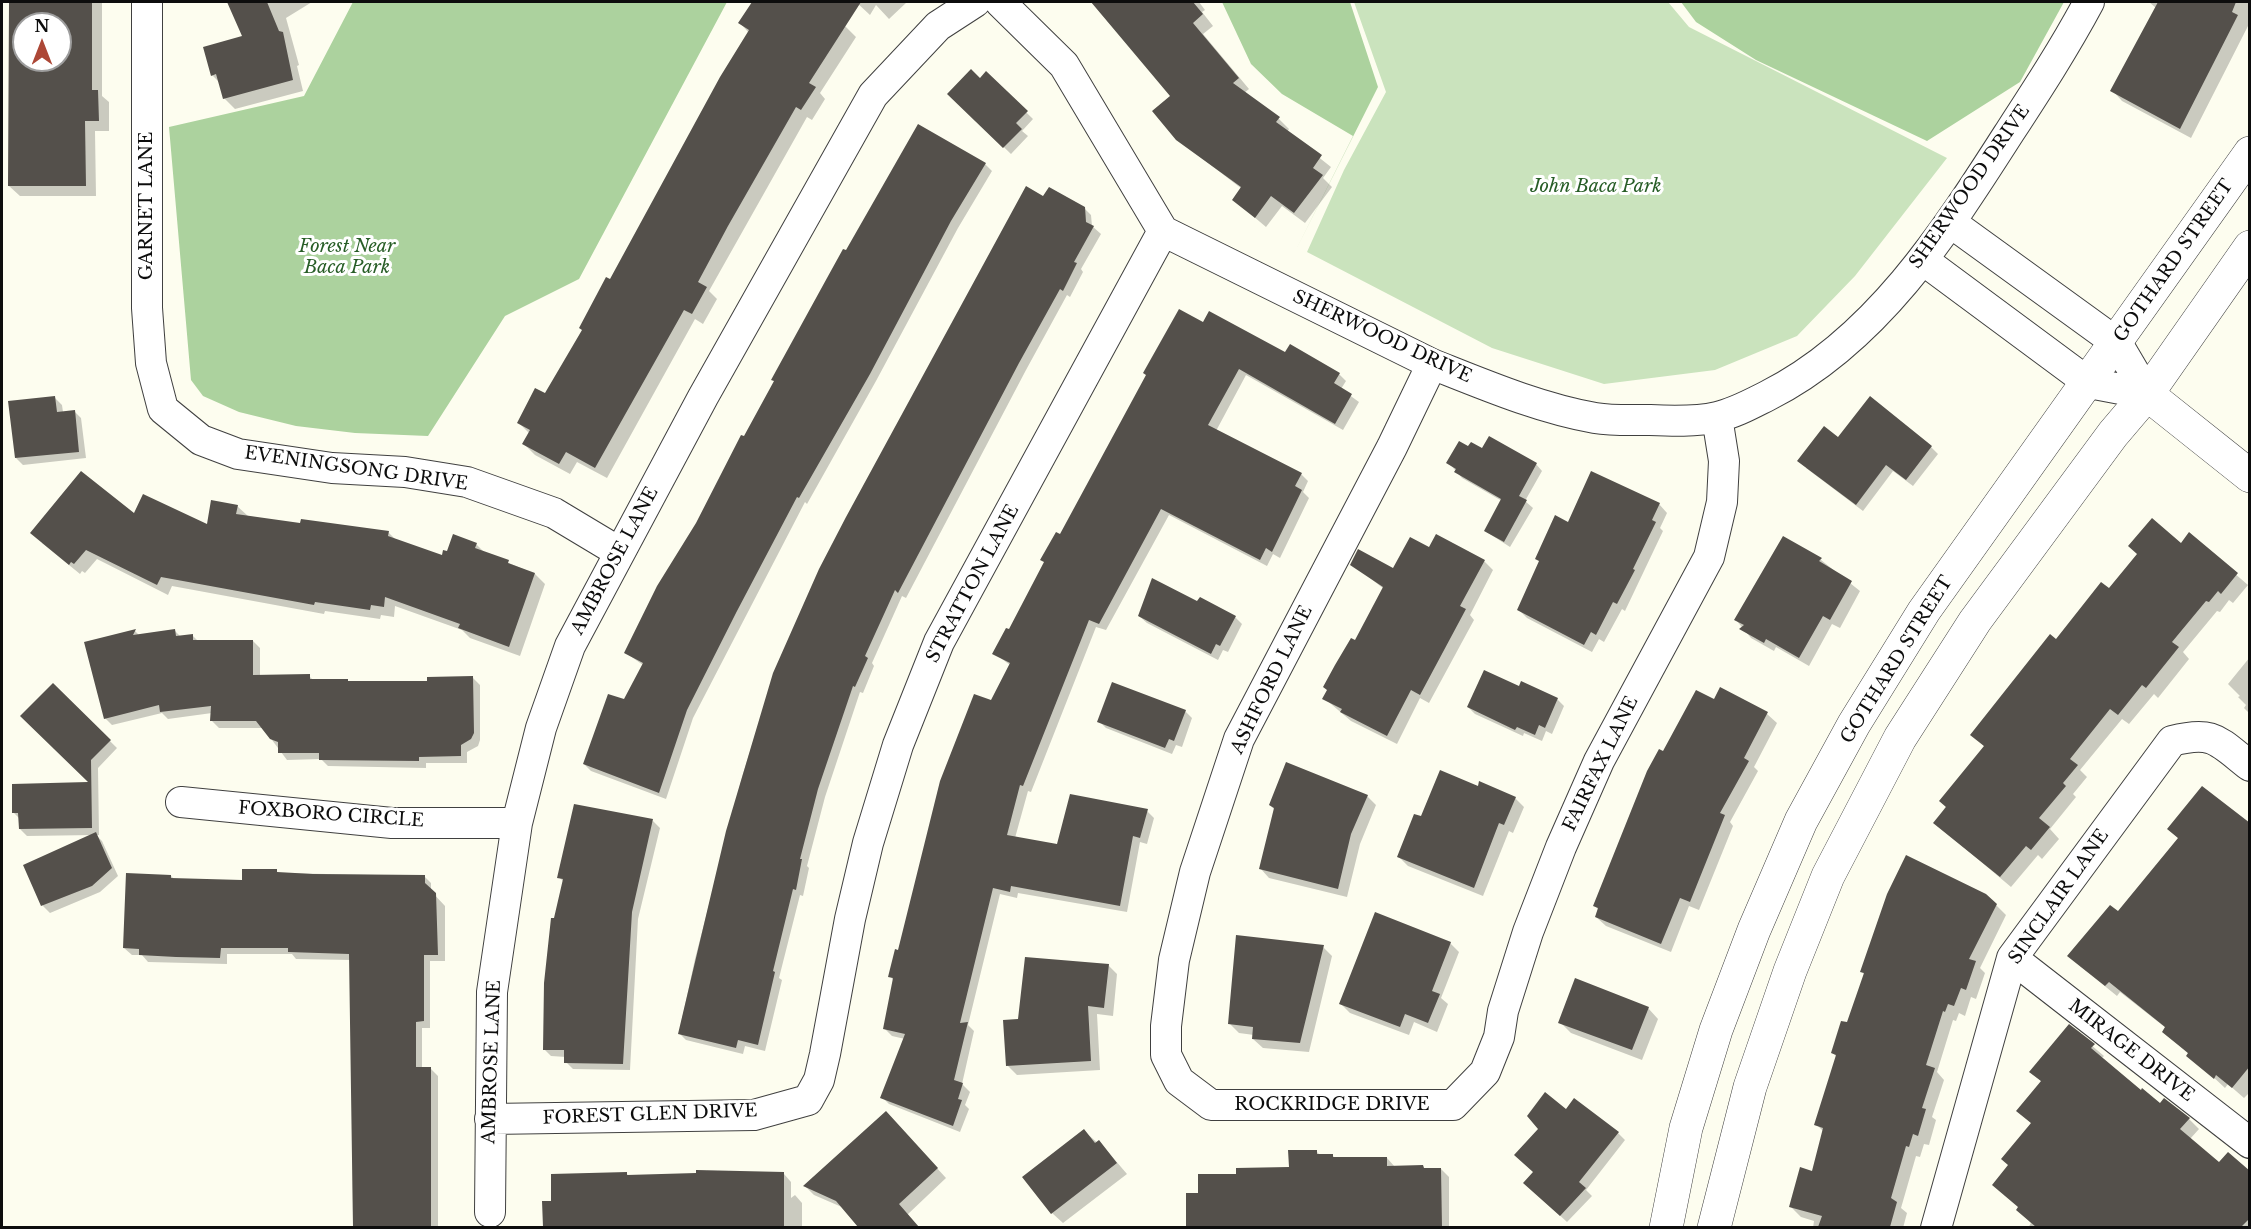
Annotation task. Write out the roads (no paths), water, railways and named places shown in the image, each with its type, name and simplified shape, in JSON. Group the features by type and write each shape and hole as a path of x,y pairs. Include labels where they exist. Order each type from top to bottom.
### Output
{"street":[{"name":"GARNET LANE","path":"147,2 147,308 151,363 163,409"},
{"name":"AMBROSE LANE","path":"490,1212 492,992 517,823 542,728 570,646 619,552 873,95 938,27 975,2"},
{"path":"1000,2 1064,65 1163,231"},
{"name":"SHERWOOD DRIVE","path":"1163,231 1432,364 1537,402 1596,418 1669,421 1717,417 1742,409 1816,368 1860,332 1923,260 1950,222 2071,37 2089,2"},
{"name":"GOTHARD STREET","path":"1666,1227 1686,1128 1716,1030 1754,930 1801,821 1854,724 1924,611 2089,383 2250,153"},
{"path":"1950,222 2117,343 2147,394 2250,476"},
{"name":"STRATTON LANE","path":"808,1100 819,1080 850,918 868,843 898,745 939,642 1163,231"},
{"path":"1714,1227 1750,1088 1790,971 1828,876 1900,738 1975,621 2113,434 2147,394 2250,247"},
{"path":"1923,260 2089,383 2147,394"},
{"name":"ASHFORD LANE","path":"1211,1105 1179,1081 1166,1055 1166,1026 1174,960 1195,872 1239,740 1392,447 1432,364"},
{"name":"EVENINGSONG DRIVE","path":"163,409 201,441 238,454 332,468 405,472 467,482 554,513 619,552"},
{"name":"FAIRFAX LANE","path":"1453,1105 1485,1072 1499,1037 1503,1011 1528,932 1561,847 1599,761 1709,557 1722,502 1724,461 1717,417"},
{"name":"SINCLAIR LANE","path":"1936,1227 2012,958 2172,741 2191,736 2212,737 2250,766"},
{"name":"FOXBORO CIRCLE","path":"181,802 392,823 517,823"},
{"name":"MIRAGE DRIVE","path":"2012,958 2250,1143"},
{"name":"FOREST GLEN DRIVE","path":"490,1119 754,1115 808,1100"},
{"name":"ROCKRIDGE DRIVE","path":"1211,1105 1453,1105"}],"park label":[{"name":"John Baca Park","path":"1596,187"},
{"name":"Forest Near Baca Park","path":"347,257"}]}
